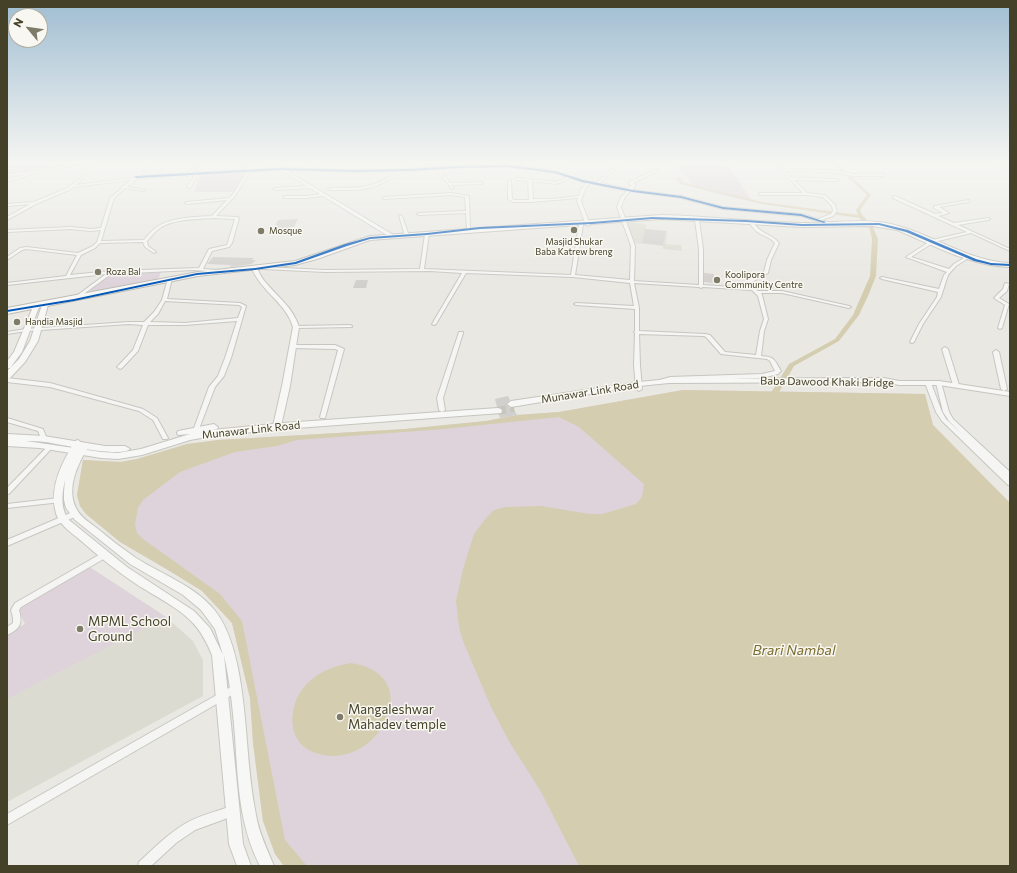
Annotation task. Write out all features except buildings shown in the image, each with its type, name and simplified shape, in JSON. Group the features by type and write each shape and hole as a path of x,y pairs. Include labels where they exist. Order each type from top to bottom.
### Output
{"highway":[{"path":"7,311 74,300 170,279 302,261 364,239 449,232 587,224 632,219 669,218 739,220 802,225 880,224 933,241 968,257 991,264 1010,265"},
{"path":"632,219 697,220 806,227 835,225"},
{"path":"449,232 469,229 587,224"}],"main road":[{"path":"7,376 28,352 34,341 45,305"},
{"path":"7,366 18,352 36,307"},
{"name":"Munawar Link Road","path":"512,406 667,383"},
{"name":"Baba Dawood Khaki Bridge","path":"667,383 928,383"},
{"path":"928,383 956,385 969,389 1008,391"},
{"name":"Munawar Link Road","path":"79,448 125,449 197,428 442,413 497,408"},
{"name":"Munawar Link Road","path":"7,437 79,448 109,456 130,454 194,436 323,417 442,413"},
{"name":"Munawar Link Road","path":"7,443 47,443"}],"street":[{"path":"7,219 34,204"},
{"path":"7,259 21,249 26,248 79,254 94,247 99,242 110,204"},
{"path":"213,217 225,204"},
{"path":"337,204 392,236"},
{"path":"467,204 469,229"},
{"path":"573,276 587,224 579,204"},
{"path":"620,204 619,207 633,246 632,282 637,308 636,332 639,387"},
{"path":"707,204 732,210 788,214 835,225"},
{"path":"818,220 833,214 835,208 831,204"},
{"path":"909,204 1010,250"},
{"path":"934,215 947,213 936,207 957,204"},
{"path":"419,214 468,212"},
{"path":"400,216 407,236"},
{"path":"99,242 145,241 158,228 165,224 191,219 236,217 237,221 230,245 210,250 201,269"},
{"path":"955,224 988,219"},
{"path":"697,220 701,249 701,287"},
{"path":"751,289 748,283 766,273 769,260 777,243 774,239 756,231 752,223"},
{"path":"7,231 71,228 90,230 103,229"},
{"path":"949,271 908,257 933,241 972,232"},
{"path":"422,270 427,234"},
{"path":"145,241 146,246 154,252"},
{"path":"68,276 79,254"},
{"path":"912,342 921,324 939,297 940,291 949,271 968,257"},
{"path":"277,423 296,327 295,320 288,307 260,280 259,268 325,271 422,270 573,276 632,282 751,289 757,292 782,292 849,307"},
{"path":"7,284 112,272 201,269 220,271"},
{"path":"74,300 112,272"},
{"path":"434,324 464,272"},
{"path":"882,278 940,291"},
{"path":"120,367 134,351 146,323 156,313 164,300 170,279"},
{"path":"1000,328 1008,305 996,298 1005,290 1007,284"},
{"path":"757,292 760,295 766,322 762,331 758,356"},
{"path":"164,300 242,304 244,306 221,376 212,387 197,428"},
{"path":"576,304 637,308"},
{"path":"7,332 146,323 178,325 239,319"},
{"path":"296,327 350,326"},
{"path":"636,332 705,335 708,336 723,353 758,356 772,360 778,372 762,376 670,379 667,383"},
{"path":"442,413 440,398 461,333"},
{"path":"293,347 335,346 341,349 323,417"},
{"path":"945,349 956,385"},
{"path":"996,352 1008,391"},
{"path":"7,380 50,385 140,410 155,419 165,438"},
{"path":"928,383 944,420 1010,483"},
{"path":"939,383 945,408 951,420 1010,476"},
{"path":"7,420 41,430 47,443 7,492"},
{"path":"79,448 63,470 59,500 59,510 63,519 70,527 104,555 149,587 183,607 197,620 209,637 218,655 236,844 244,866"},
{"path":"79,448 74,464 69,498 75,514 91,529 133,561 190,596 212,614 220,626 225,638 236,688 246,798 252,832 267,866"},
{"path":"7,506 59,500"},
{"path":"7,543 75,514"},
{"path":"7,631 17,625 18,621 15,610 18,605 104,555"},
{"path":"7,820 236,688"},
{"path":"143,866 164,846 190,827 232,811"}],"shaded area":[{"path":"626,222 645,224 646,229 667,231 666,244 681,245 682,251 663,249 663,246 634,243"},
{"path":"161,272 158,280 94,292 90,290 111,274"},
{"name":"Brari Nambal","path":"683,390 925,394 933,425 1010,503 1010,866 284,866 275,854 263,821 253,743 250,698 232,623 202,591 120,542 86,514 80,506 77,495 83,460 121,462 137,459 187,444 218,440 405,429 486,421 517,415 559,412"},
{"path":"88,566 166,617 193,641 203,660 203,696 7,802 7,634 25,624 18,609"},
{"name":"MPML School Ground","path":"88,566 166,617 7,699 7,634 25,624 18,609"}],"water":[{"name":"Brari Nambal","path":"683,390 925,394 933,425 1010,503 1010,866 579,866 540,790 510,743 491,707 463,641 459,627 456,601 463,569 474,534 494,510 506,507 541,506 590,514 602,514 636,504 642,497 644,484 579,427 559,417 444,429 297,440 277,446 235,452 180,472 143,500 138,508 135,525 137,533 143,539 220,594 242,621 285,840 307,866 284,866 275,854 263,821 253,743 250,698 232,623 202,591 120,542 86,514 80,506 77,495 83,460 121,462 137,459 187,444 218,440 405,429 486,421 517,415 559,412"},
{"name":"Mangaleshwar Mahadev temple","path":"351,663 375,671 388,685 391,703 386,721 374,738 357,750 336,756 313,752 303,746 293,729 292,718 297,698 303,688 319,674 334,667"}],"waterway":[{"path":"767,204 861,217"},
{"path":"861,217 858,210 863,204"},
{"path":"771,399 791,365 837,340 856,315 873,276 875,239 871,227 861,217"}],"tunnel":[{"path":"498,411 514,408"}],"cycle path":[{"path":"707,204 723,208 801,215 824,222"},
{"path":"7,311 74,300 197,274 255,269 296,263 370,238 480,228 592,223 652,218 746,221 802,225 879,224 907,231 975,260 991,264 1010,265"}],"place":[{"name":"Masjid Shukar Baba Katrew breng","path":"574,230"},
{"name":"Mosque","path":"261,231"},
{"name":"Roza Bal","path":"98,272"},
{"name":"Koolipora Community Centre","path":"717,280"},
{"name":"Handia Masjid","path":"17,322"},
{"name":"MPML School Ground","path":"80,629"},
{"name":"Mangaleshwar Mahadev temple","path":"340,717"}]}
